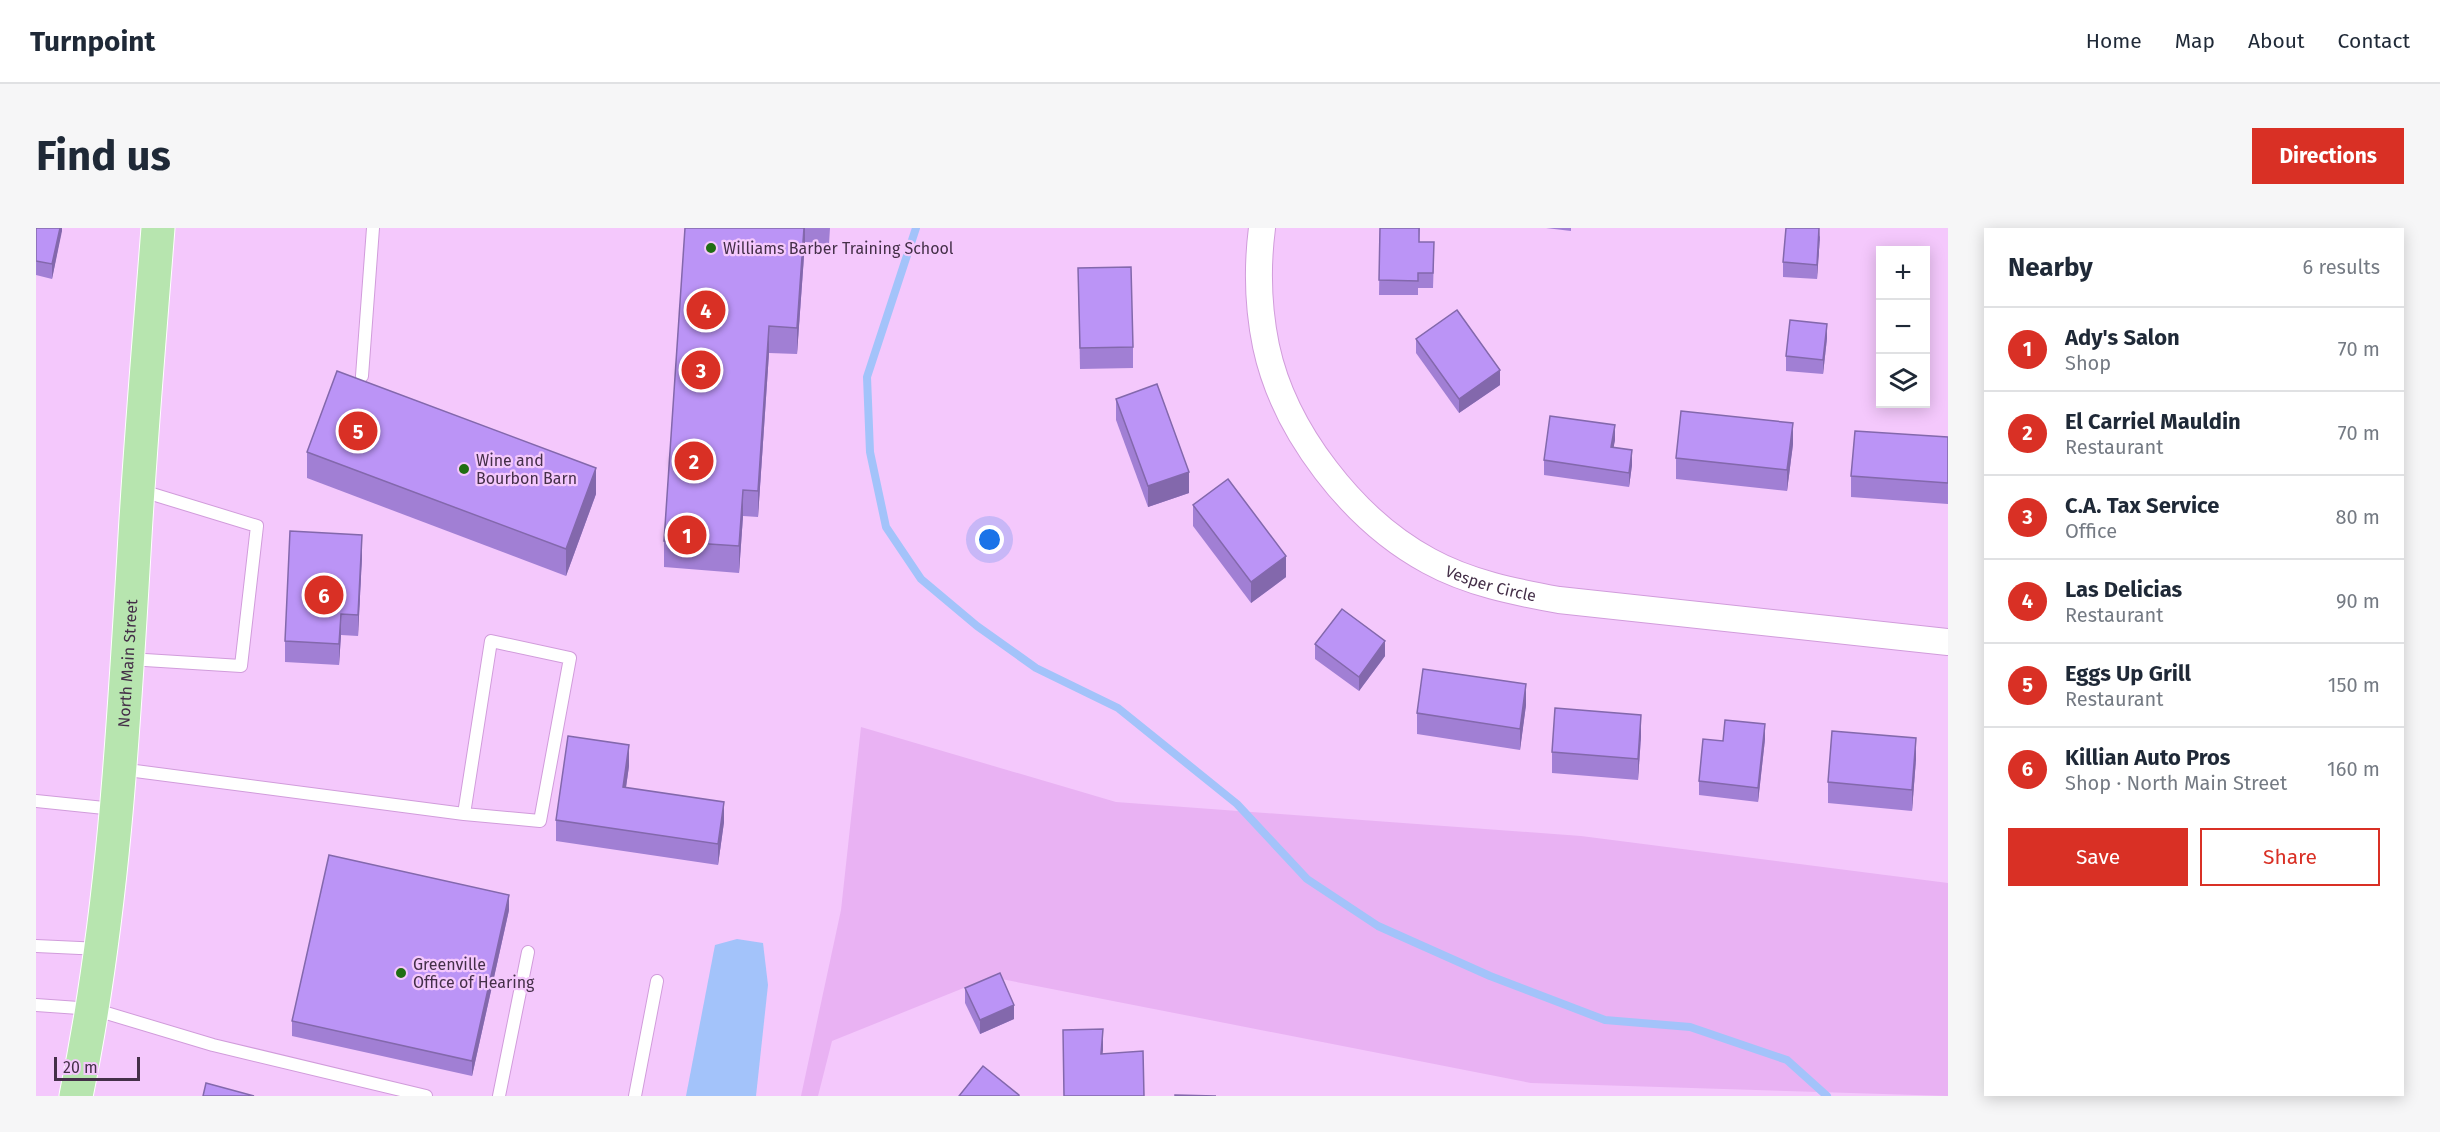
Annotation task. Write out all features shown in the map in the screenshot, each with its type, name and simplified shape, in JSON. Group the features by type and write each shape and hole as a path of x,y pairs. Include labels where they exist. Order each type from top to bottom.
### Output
{"main road":[{"name":"North Main Street","path":"76,1096 102,949 116,809 158,228"}],"street":[{"name":"Vesper Circle","path":"1262,228 1258,263 1261,317 1267,348 1289,408 1306,441 1328,473 1353,502 1378,526 1422,557 1458,575 1504,590 1559,600 1948,642"}],"lane":[{"path":"362,376 373,228"},
{"path":"128,659 242,666 256,526 138,490"},
{"path":"119,768 464,814 540,821 570,658 491,641 464,814"},
{"path":"36,801 116,809"},
{"path":"36,946 102,949"},
{"path":"499,1096 528,952"},
{"path":"635,1096 657,981"},
{"path":"36,1005 93,1009 213,1046 426,1096"}],"shaded area":[{"path":"861,727 1116,802 1581,836 1948,883 1948,1096 1531,1083 991,977 832,1041 818,1096 801,1096 841,910"}],"water":[{"path":"737,939 763,943 768,985 756,1096 686,1096 715,945"}],"building":[{"path":"36,228 60,228 52,264 36,261"},
{"path":"685,228 804,228 797,328 769,326 758,491 743,490 739,546 664,541"},
{"path":"1380,228 1419,228 1419,242 1434,242 1433,273 1418,273 1418,281 1379,280"},
{"path":"1786,228 1819,228 1817,265 1783,262"},
{"path":"1131,267 1133,347 1080,348 1078,268"},
{"path":"1457,310 1500,370 1459,399 1416,339"},
{"path":"1790,320 1827,324 1823,360 1786,356"},
{"path":"337,371 596,468 566,549 307,452"},
{"path":"1157,384 1189,472 1148,486 1116,399"},
{"path":"1681,411 1793,423 1787,470 1676,458"},
{"path":"1550,416 1615,425 1611,447 1632,450 1629,473 1544,460"},
{"path":"1855,431 1948,437 1948,483 1851,476"},
{"path":"1228,479 1286,556 1251,582 1193,505"},
{"path":"290,531 362,535 358,615 341,614 339,644 285,641"},
{"path":"1342,609 1385,641 1359,677 1315,644"},
{"path":"1423,669 1526,684 1520,729 1417,713"},
{"path":"1555,708 1641,715 1638,759 1552,752"},
{"path":"1725,720 1765,724 1758,788 1699,781 1703,739 1723,741"},
{"path":"1832,731 1916,738 1912,790 1828,782"},
{"path":"568,736 629,745 623,787 724,802 718,844 556,820"},
{"name":"Greenville Office of Hearing","path":"329,855 509,895 472,1061 292,1021"},
{"path":"1000,973 1014,1005 980,1020 965,988"},
{"path":"1103,1029 1101,1054 1143,1051 1144,1096 1064,1096 1063,1030"},
{"path":"983,1066 1019,1095 1019,1096 959,1096"},
{"path":"206,1083 254,1096 203,1096"}],"waterway":[{"path":"916,228 867,377 870,452 886,527 921,579 977,626 1036,668 1118,708 1237,804 1307,879 1378,926 1490,976 1605,1020 1690,1027 1787,1060 1827,1096"}],"place":[{"name":"Williams Barber Training School","path":"711,248"},
{"name":"Las Delicias","path":"706,310"},
{"name":"C.A. Tax Service","path":"701,370"},
{"name":"Eggs Up Grill","path":"358,431"},
{"name":"El Carriel Mauldin","path":"694,461"},
{"name":"Wine and Bourbon Barn","path":"464,469"},
{"name":"Ady's Salon","path":"687,535"},
{"name":"Killian Auto Pros","path":"324,595"},
{"name":"Greenville Office of Hearing","path":"401,973"}]}
